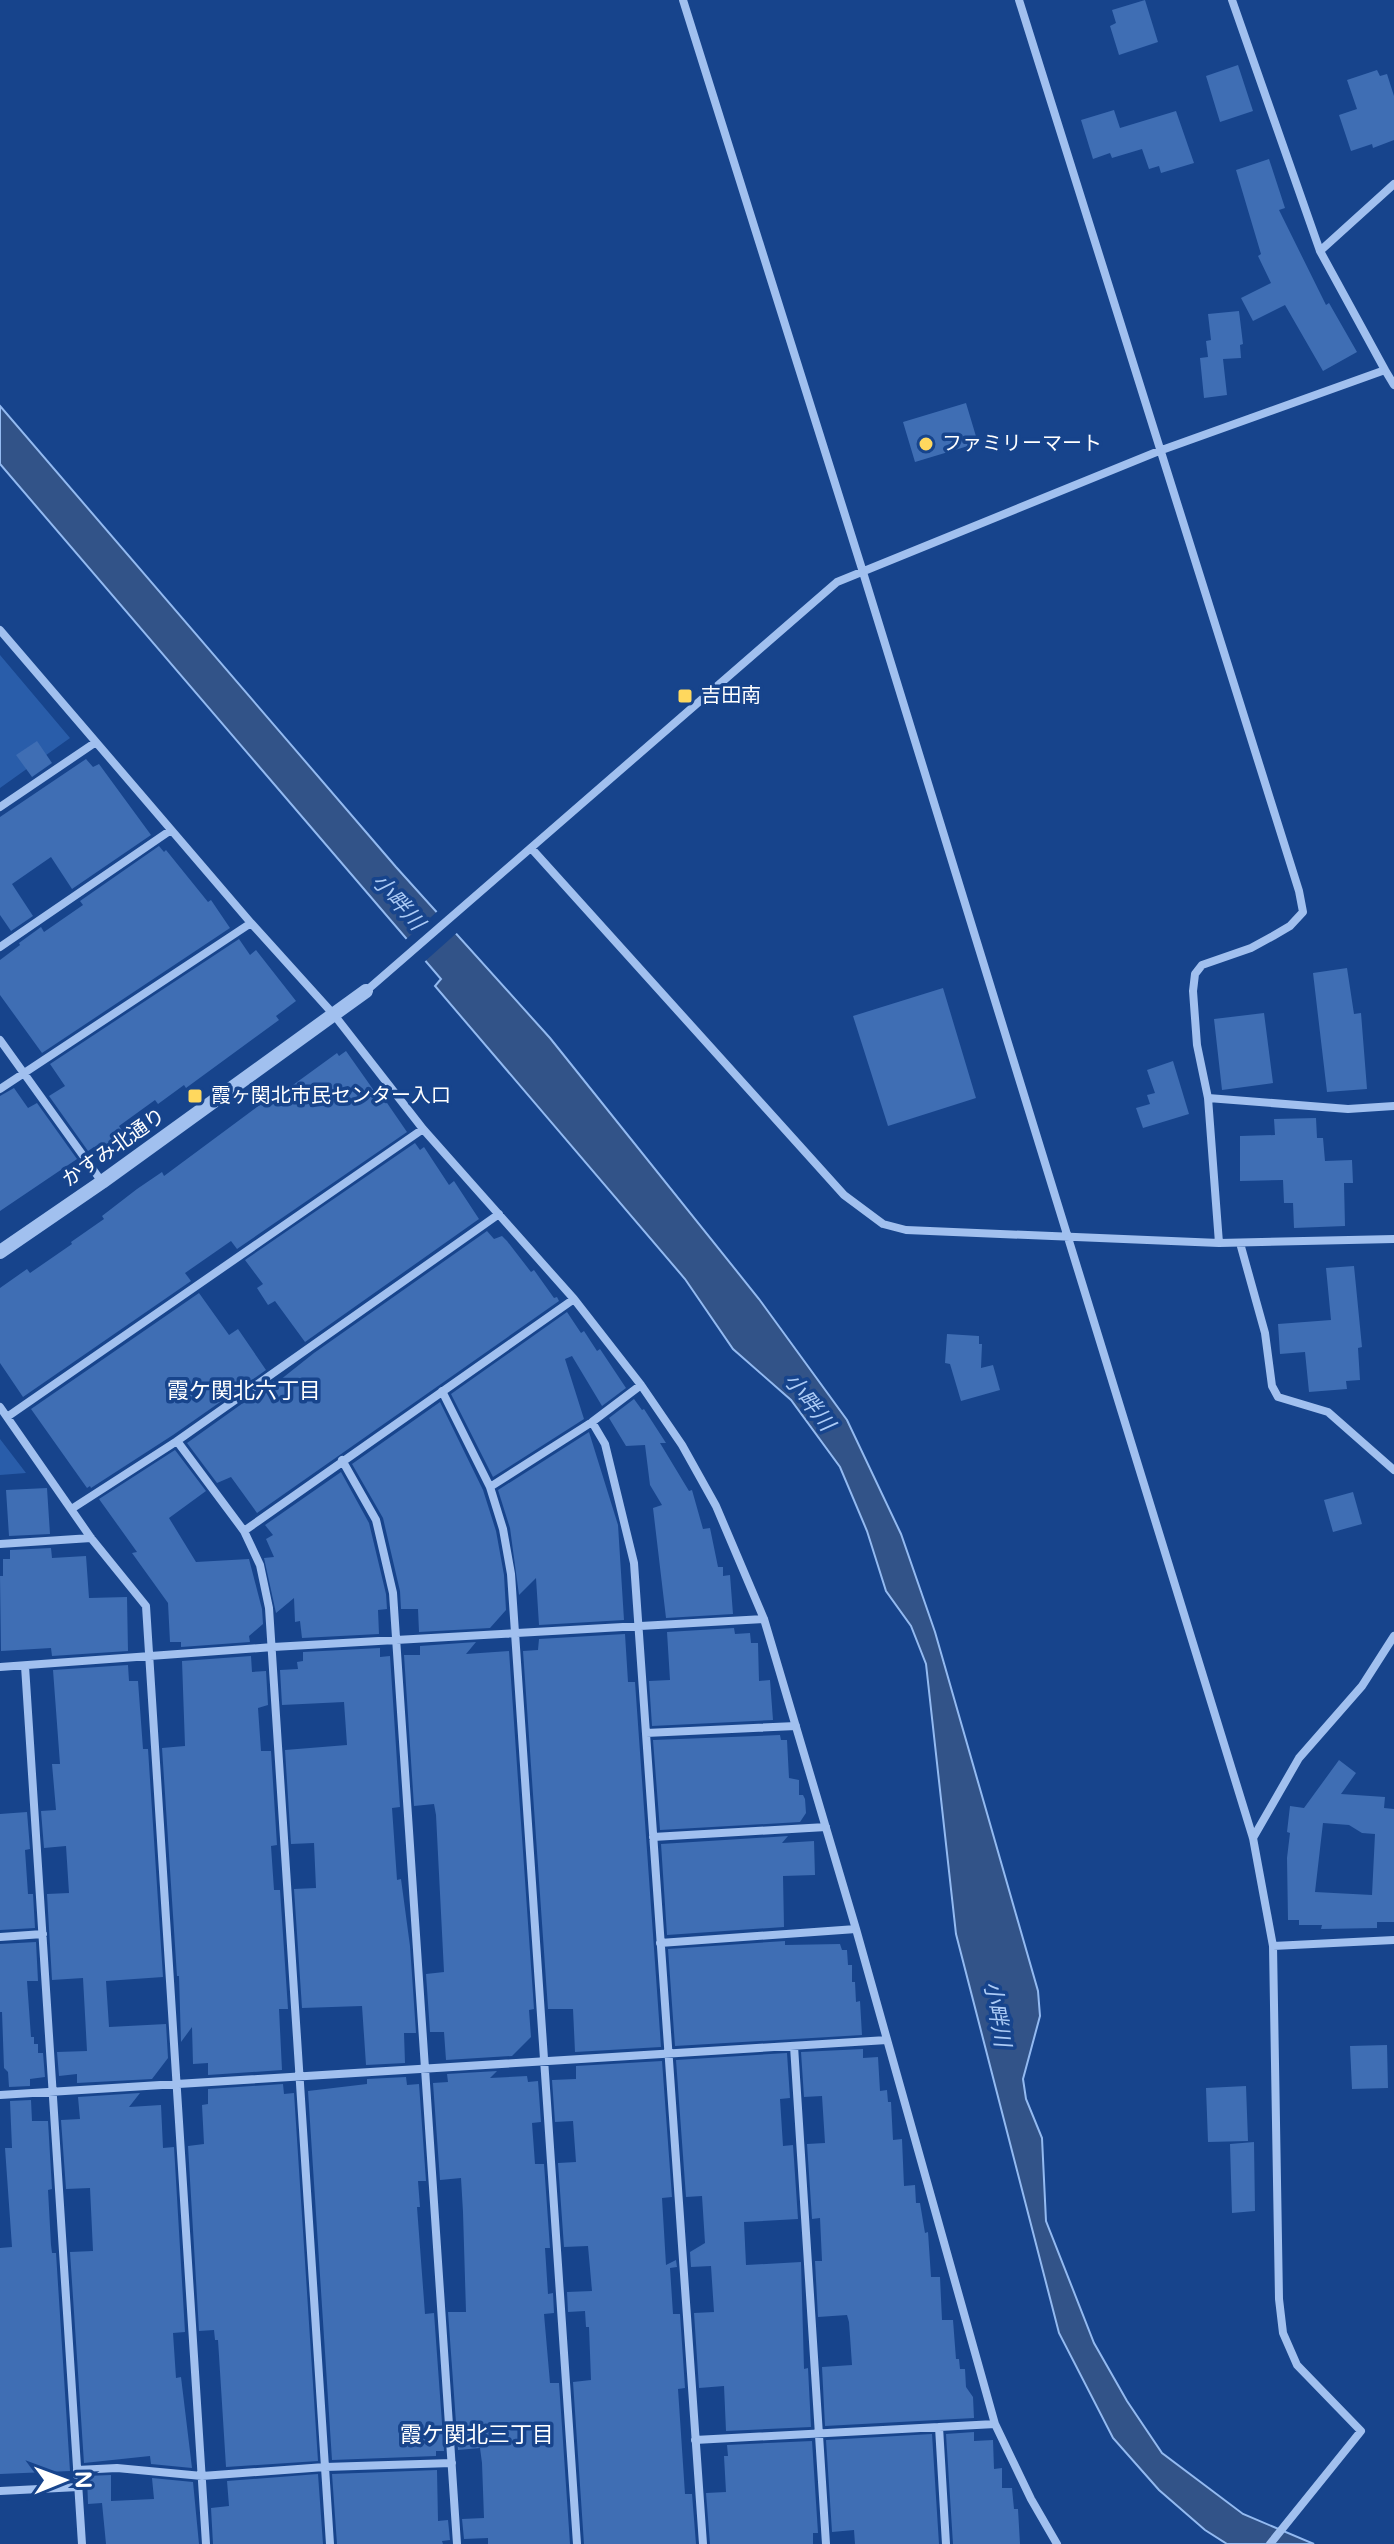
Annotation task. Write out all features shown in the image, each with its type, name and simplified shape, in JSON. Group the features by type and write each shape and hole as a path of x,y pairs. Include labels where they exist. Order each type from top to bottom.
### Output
{"street":[{"path":"683,0 862,569 1253,1838 1273,1946 1279,2299 1283,2333 1297,2365 1361,2431 1270,2544"},
{"path":"1019,0 1286,849 1303,912 1290,926 1273,936 1251,948 1202,965 1195,974 1193,991 1197,1045 1208,1098 1219,1243"},
{"path":"1232,0 1320,251 1394,385"},
{"path":"1320,251 1394,184"},
{"path":"366,991 837,582 862,569 1159,451 1385,370"},
{"path":"0,630 251,923 335,1016 423,1129 574,1299 641,1385 682,1445 716,1506 764,1619 856,1929 995,2424 1031,2499 1057,2544"},
{"path":"0,807 96,742"},
{"path":"0,947 171,830"},
{"path":"531,848 788,1135 853,1203 883,1224 906,1230 1219,1243 1394,1239"},
{"path":"0,1089 251,923"},
{"name":"かすみ北通り","path":"0,1252 366,991"},
{"path":"0,1040 102,1182"},
{"path":"1208,1098 1348,1109 1394,1106"},
{"path":"7,1417 423,1129"},
{"path":"73,1508 177,1441 499,1214"},
{"path":"1240,1243 1265,1333 1272,1386 1278,1397 1328,1412 1394,1470"},
{"path":"244,1531 574,1299"},
{"path":"490,1487 592,1422 641,1385"},
{"path":"442,1391 490,1487 503,1529 511,1574 577,2544"},
{"path":"0,1407 91,1538 146,1606 206,2544"},
{"path":"592,1422 605,1444 634,1563 703,2544"},
{"path":"177,1441 244,1531 260,1565 269,1608 330,2544"},
{"path":"342,1460 376,1520 393,1593 457,2544"},
{"path":"0,1544 91,1538"},
{"path":"0,1667 273,1647 764,1619"},
{"path":"1253,1838 1299,1758 1362,1686 1394,1636"},
{"path":"25,1666 82,2544"},
{"path":"646,1733 796,1726"},
{"path":"653,1837 826,1827"},
{"path":"660,1943 856,1929"},
{"path":"0,1937 43,1934"},
{"path":"1273,1946 1394,1940"},
{"path":"0,2095 887,2040"},
{"path":"794,2046 826,2544"},
{"path":"695,2440 995,2424"},
{"path":"939,2427 946,2544"},
{"path":"77,2470 117,2468 202,2476 325,2467 452,2463"},
{"path":"0,2491 78,2487"}],"shaded area":[{"path":"0,655 70,738 0,788"},
{"path":"0,1439 26,1473 0,1475"}],"water":[{"name":"小畔川","path":"0,406 396,867 550,1038 759,1299 847,1420 901,1534 935,1632 1038,1991 1040,2016 1023,2079 1026,2099 1042,2138 1046,2221 1094,2343 1127,2401 1162,2453 1243,2514 1314,2544 1227,2544 1205,2530 1159,2490 1113,2438 1059,2333 956,1934 926,1664 911,1626 886,1591 867,1531 840,1467 791,1400 733,1349 685,1279 435,986 441,979 0,464"}],"pier":[{"path":"440,909 459,931 422,964 403,942"}],"building":[{"path":"1145,0 1158,42 1119,55 1110,26 1116,23 1112,10"},
{"path":"1238,65 1253,111 1220,122 1206,76"},
{"path":"1377,70 1380,76 1387,74 1394,96 1394,140 1373,148 1372,144 1351,151 1339,115 1357,109 1347,80"},
{"path":"1114,110 1120,128 1176,111 1194,163 1161,173 1159,166 1149,169 1142,149 1112,158 1110,153 1093,159 1081,120"},
{"path":"1269,159 1285,208 1279,210 1326,305 1329,303 1357,352 1323,371 1285,305 1253,321 1241,298 1271,283 1258,256 1261,254 1236,170"},
{"path":"1239,311 1243,344 1240,345 1241,358 1223,359 1227,395 1204,398 1200,358 1208,357 1206,341 1211,340 1208,314"},
{"path":"966,403 978,443 915,462 903,422"},
{"path":"37,741 52,763 32,777 16,755"},
{"path":"86,759 93,767 99,764 151,835 72,889 51,857 12,884 33,916 11,931 0,915 0,817"},
{"path":"159,846 164,852 166,850 208,902 211,900 230,928 42,1053 0,995 0,960 41,927 44,932 83,905 80,901"},
{"path":"239,939 250,955 256,950 296,1001 276,1016 279,1020 186,1088 184,1085 158,1104 155,1100 119,1126 125,1135 98,1153 94,1147 88,1151 49,1096 65,1086 50,1064"},
{"path":"1347,968 1354,1014 1361,1013 1367,1089 1327,1092 1313,973"},
{"path":"943,988 976,1098 888,1126 853,1016"},
{"path":"1264,1013 1273,1083 1222,1090 1214,1019"},
{"path":"346,1051 407,1132 237,1249 231,1241 185,1273 191,1281 23,1397 0,1363 0,1288 27,1269 30,1273 72,1244 137,1189 162,1172 164,1176 269,1098 271,1101 337,1053 339,1056"},
{"path":"1173,1061 1189,1114 1143,1128 1136,1108 1150,1104 1147,1095 1155,1093 1147,1070"},
{"path":"14,1088 28,1108 37,1103 77,1159 0,1211 0,1096"},
{"path":"1316,1118 1317,1138 1323,1138 1325,1161 1352,1160 1353,1183 1344,1183 1345,1226 1294,1228 1293,1203 1284,1203 1283,1180 1240,1181 1240,1136 1275,1135 1274,1119"},
{"path":"415,1143 420,1150 424,1147 449,1185 454,1181 479,1219 305,1342 275,1301 268,1305 257,1288 263,1284 245,1260"},
{"path":"487,1231 494,1239 502,1236 559,1301 257,1513 231,1477 217,1483 187,1443 274,1381 275,1384"},
{"path":"1354,1266 1362,1347 1358,1348 1360,1380 1346,1381 1347,1389 1309,1392 1305,1352 1280,1354 1278,1324 1331,1320 1326,1268"},
{"path":"199,1293 229,1335 238,1329 266,1370 173,1435 87,1488 31,1409"},
{"path":"567,1312 597,1351 600,1349 626,1388 602,1406 572,1356 565,1359 584,1419 493,1477 451,1394"},
{"path":"947,1334 979,1336 979,1344 982,1344 981,1368 993,1365 1000,1390 961,1401 950,1364 945,1363"},
{"path":"634,1399 666,1443 660,1443 689,1491 692,1490 703,1529 710,1528 718,1567 723,1567 723,1576 730,1575 733,1614 666,1618 653,1508 662,1505 650,1485 645,1445 626,1446 609,1418"},
{"path":"440,1402 483,1490 496,1531 504,1575 506,1610 490,1628 419,1632 418,1609 401,1609 400,1591 383,1518 352,1464"},
{"path":"589,1432 618,1525 624,1620 539,1625 536,1578 519,1595 510,1528 498,1490"},
{"path":"175,1450 206,1491 169,1518 196,1562 249,1559 263,1624 249,1636 250,1642 181,1647 181,1642 170,1642 168,1603 99,1499"},
{"path":"341,1472 369,1523 387,1609 378,1610 379,1634 302,1638 300,1621 295,1622 294,1598 276,1613 264,1558 274,1557 266,1539 273,1535 265,1525"},
{"path":"47,1488 50,1534 9,1536 6,1490"},
{"path":"1353,1492 1362,1524 1333,1532 1324,1500"},
{"path":"51,1548 52,1558 86,1556 89,1598 127,1597 128,1651 52,1656 51,1648 1,1651 0,1576 3,1576 3,1559 10,1559 10,1550"},
{"path":"734,1628 735,1634 750,1633 751,1643 758,1643 759,1681 770,1680 773,1720 652,1726 649,1681 670,1680 667,1632"},
{"path":"625,1634 628,1682 635,1682 661,2047 575,2052 573,2009 548,2009 523,1651 538,1650 539,1639"},
{"path":"476,1642 466,1654 509,1651 534,2009 529,2010 531,2037 512,2056 446,2060 444,2032 430,2032 426,1974 444,1972 436,1815 434,1804 414,1806 404,1655 420,1655 420,1646"},
{"path":"380,1648 380,1657 390,1656 400,1807 392,1808 397,1880 401,1879 410,1946 416,2033 404,2033 405,2063 366,2065 362,2006 302,2008 294,1889 316,1888 314,1843 291,1844 285,1750 347,1745 344,1702 282,1705 280,1670 298,1669 297,1662 303,1661 303,1652"},
{"path":"251,1656 252,1672 266,1671 268,1705 258,1708 261,1751 271,1751 277,1845 271,1846 274,1890 280,1890 288,2009 279,2009 282,2070 208,2075 208,2063 193,2064 192,2027 181,2042 162,1748 185,1746 182,1661"},
{"path":"128,1665 129,1681 138,1681 143,1749 148,1749 163,1977 106,1981 109,2027 166,2024 168,2058 152,2079 77,2083 77,2074 59,2076 57,2052 87,2051 83,1978 52,1980 47,1894 69,1893 66,1846 44,1848 41,1811 56,1810 52,1764 60,1764 53,1670"},
{"path":"780,1735 781,1740 787,1740 789,1778 799,1780 799,1795 805,1799 806,1813 800,1822 660,1830 653,1740"},
{"path":"1339,1760 1356,1773 1341,1794 1385,1797 1384,1808 1394,1809 1394,1922 1377,1922 1377,1928 1321,1929 1322,1925 1299,1925 1299,1920 1288,1920 1287,1858 1290,1833 1287,1832 1290,1806 1304,1808","holes":["1323,1823 1349,1825 1362,1833 1375,1834 1372,1895 1315,1892"]},
{"path":"27,1812 30,1849 25,1850 28,1894 33,1894 35,1928 0,1930 0,1814"},
{"path":"788,1836 782,1843 814,1841 815,1875 783,1876 784,1927 667,1935 661,1844"},
{"path":"785,1941 785,1945 840,1944 842,1950 847,1950 848,1965 852,1965 852,1982 855,1982 856,2002 860,2001 862,2035 675,2046 668,1949"},
{"path":"36,1942 38,1981 27,1981 31,2037 34,2037 34,2044 38,2044 38,2053 43,2053 45,2077 30,2079 30,2086 9,2087 8,2072 4,2068 0,2012 0,1944"},
{"path":"1387,2045 1388,2088 1352,2089 1350,2046"},
{"path":"863,2049 863,2058 878,2057 880,2091 887,2090 888,2102 891,2102 893,2140 902,2139 904,2186 915,2185 916,2203 920,2203 925,2233 928,2232 931,2277 940,2277 942,2320 953,2320 956,2359 959,2359 960,2369 965,2369 966,2387 973,2397 974,2418 825,2426 822,2367 852,2365 847,2315 818,2317 815,2261 822,2261 820,2218 812,2219 807,2144 825,2143 822,2096 804,2097 801,2052"},
{"path":"787,2053 790,2098 780,2099 783,2146 793,2145 798,2219 744,2222 746,2265 801,2262 804,2369 808,2368 811,2427 726,2431 724,2386 699,2388 694,2313 714,2312 711,2266 691,2267 690,2252 705,2243 702,2196 686,2197 676,2060"},
{"path":"662,2061 672,2197 662,2198 666,2265 676,2260 677,2267 670,2268 673,2314 680,2314 685,2388 678,2389 685,2494 692,2494 696,2544 584,2544 573,2382 591,2380 589,2327 586,2327 585,2311 568,2312 567,2292 592,2291 588,2246 564,2247 558,2163 576,2162 573,2121 555,2122 552,2080 576,2079 576,2066"},
{"path":"497,2071 490,2078 527,2076 528,2082 538,2081 541,2122 532,2123 535,2164 544,2164 550,2248 545,2248 548,2294 553,2293 554,2313 544,2314 550,2383 559,2383 570,2544 488,2544 488,2538 464,2539 462,2519 484,2518 482,2463 480,2448 458,2450 448,2312 466,2312 461,2178 440,2180 433,2083 448,2082 447,2074"},
{"path":"406,2077 407,2085 419,2084 426,2181 418,2181 420,2207 417,2207 425,2314 434,2313 444,2451 436,2451 436,2456 332,2460 308,2091 367,2084 367,2079"},
{"path":"283,2084 284,2094 294,2093 318,2461 226,2467 218,2340 215,2340 214,2330 199,2331 188,2146 204,2144 202,2105 208,2104 208,2089"},
{"path":"1246,2086 1248,2141 1208,2142 1206,2088"},
{"path":"140,2093 129,2107 161,2105 163,2148 174,2147 185,2332 173,2333 176,2378 181,2377 192,2468 151,2464 150,2456 84,2463 70,2252 93,2251 90,2188 66,2189 61,2120 80,2119 78,2097"},
{"path":"31,2100 32,2121 48,2121 51,2245 52,2253 56,2253 70,2471 0,2474 0,2248 12,2247 5,2148 12,2148 10,2101"},
{"path":"1254,2142 1255,2211 1232,2213 1230,2144"},
{"path":"974,2432 974,2441 993,2440 994,2469 1002,2468 1002,2488 1012,2488 1014,2509 1018,2509 1020,2544 953,2544 946,2434"},
{"path":"932,2434 939,2544 855,2544 854,2530 832,2532 826,2440"},
{"path":"812,2441 818,2533 813,2533 813,2544 710,2544 706,2493 726,2492 724,2456 728,2456 727,2445"},
{"path":"437,2470 438,2521 448,2520 450,2540 442,2541 443,2544 337,2544 332,2474"},
{"path":"318,2474 323,2544 213,2544 211,2508 229,2506 227,2481"},
{"path":"111,2475 111,2501 154,2499 152,2478 193,2482 199,2544 106,2544 102,2503 88,2504 87,2476"}],"place":[{"name":"ファミリーマート","path":"926,444"},
{"name":"吉田南","path":"685,696"},
{"name":"霞ヶ関北市民センター入口","path":"195,1096"}],"district":[{"name":"霞ケ関北六丁目","path":"244,1391"},
{"name":"霞ケ関北三丁目","path":"477,2435"}]}
